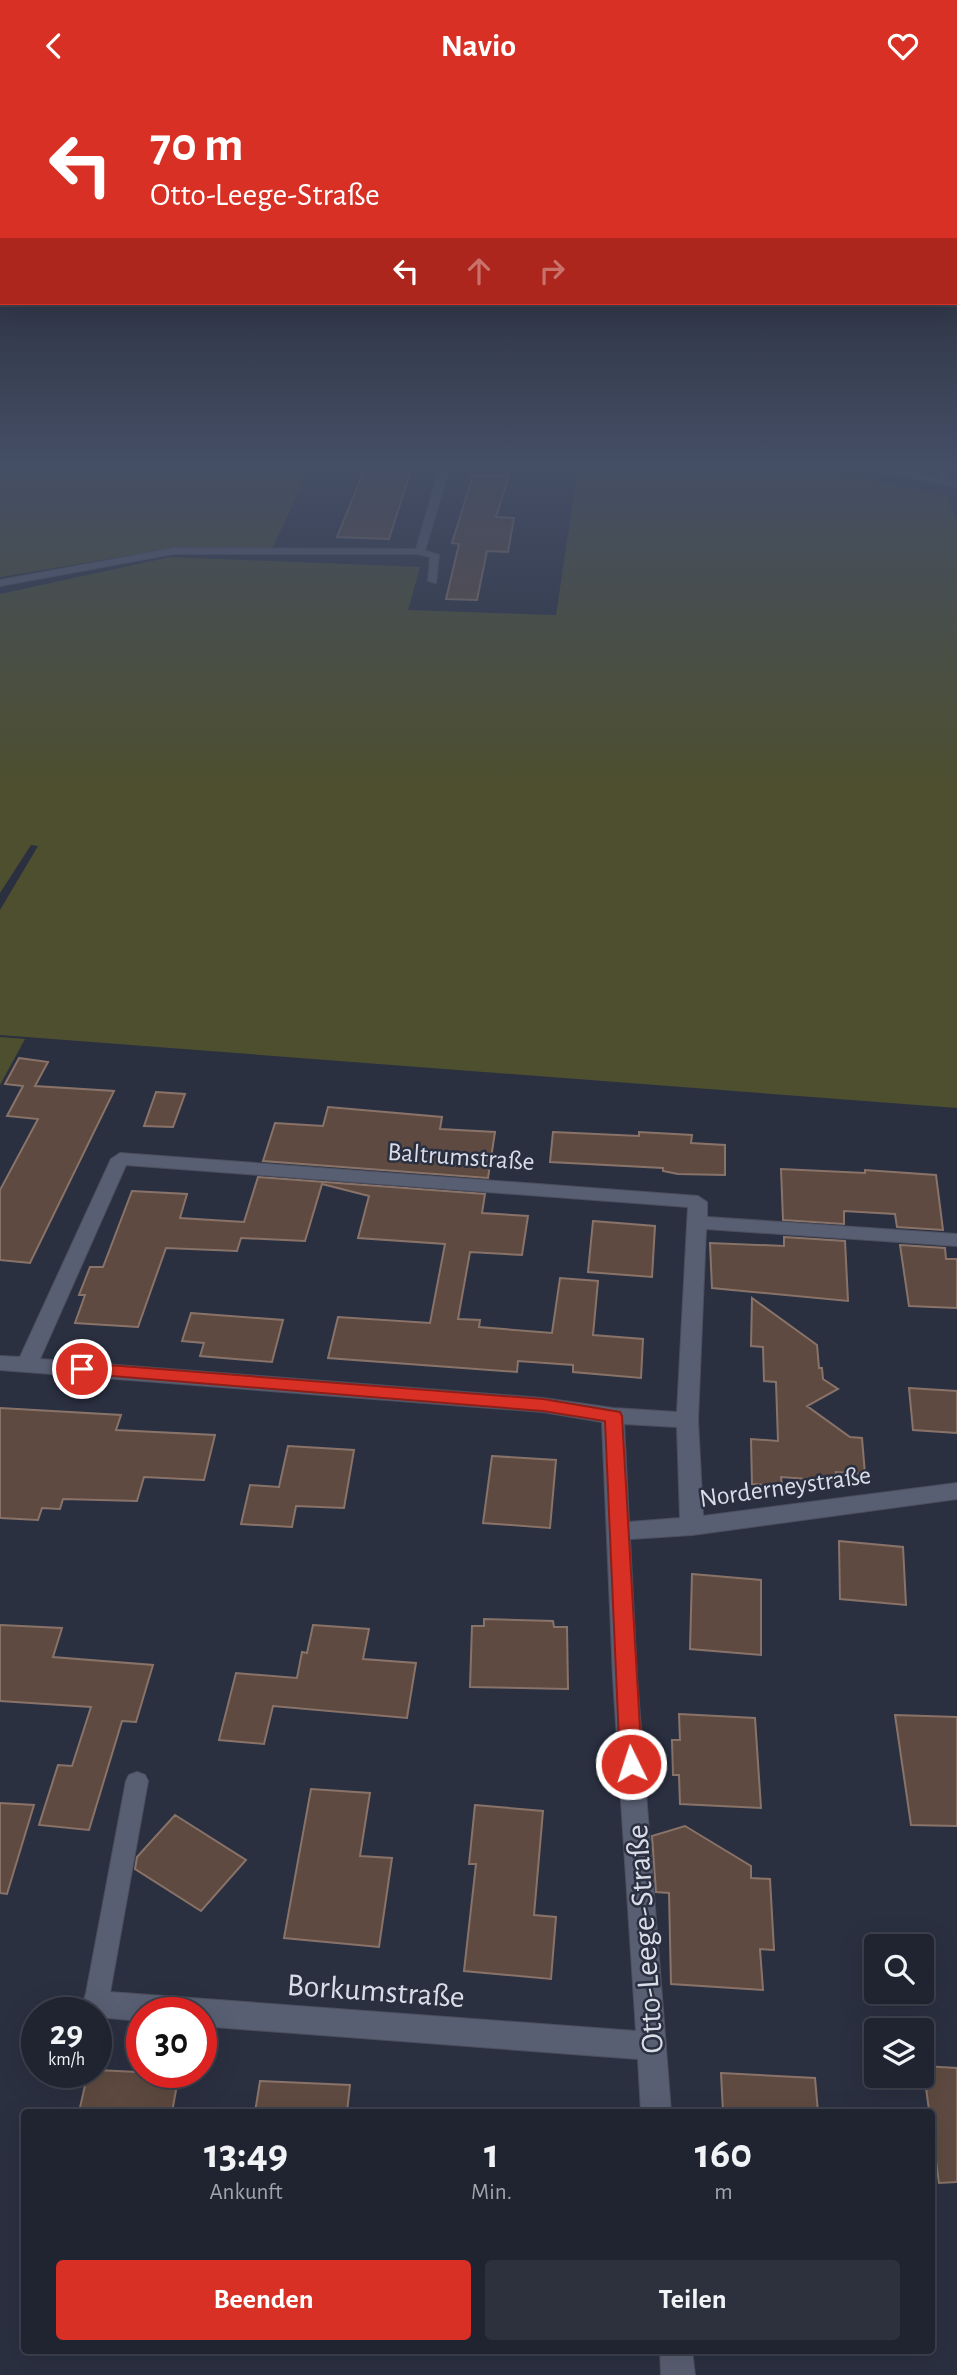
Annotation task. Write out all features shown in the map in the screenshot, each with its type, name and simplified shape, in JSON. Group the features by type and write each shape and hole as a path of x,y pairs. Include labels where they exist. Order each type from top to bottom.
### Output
{"street":[{"path":"0,583 57,573"},
{"name":"Baltrumstraße","path":"27,1364 120,1159 698,1202 698,1222"},
{"path":"692,1527 687,1420 698,1222 957,1240"},
{"path":"0,1363 543,1405 613,1416 687,1420"},
{"name":"Otto-Leege-Straße","path":"613,1416 625,1678 656,2109"},
{"name":"Norderneystraße","path":"620,1531 692,1527 957,1491"},
{"name":"Borkumstraße","path":"112,2005 651,2046"},
{"path":"676,2354 677,2375"}],"lane":[{"path":"433,581 434,573"},
{"path":"97,1997 137,1781"}],"green space":[{"path":"0,573 26,573 0,577"},
{"path":"98,573 418,573 408,610 556,615 562,573 957,573 957,1108 0,1035 0,910 38,846 31,845 0,893 0,594"},
{"path":"0,1037 25,1039 0,1085"}],"building":[{"path":"452,573 483,573 477,600 446,599"},
{"path":"19,1058 48,1062 35,1086 114,1091 30,1263 0,1260 0,1190 38,1119 7,1116 23,1086 5,1084"},
{"path":"156,1092 185,1094 173,1127 144,1126"},
{"path":"328,1107 442,1117 440,1129 495,1132 488,1178 263,1161 275,1123 323,1126"},
{"path":"553,1132 639,1136 639,1132 692,1135 691,1143 725,1145 725,1175 678,1174 663,1171 663,1168 550,1162"},
{"path":"781,1169 865,1173 865,1170 936,1175 943,1230 897,1227 895,1214 844,1211 844,1224 783,1220"},
{"path":"258,1177 485,1194 482,1213 528,1216 522,1255 470,1252 458,1319 480,1320 479,1327 552,1333 560,1278 598,1281 593,1335 643,1339 641,1378 573,1372 573,1365 518,1361 517,1372 328,1358 338,1317 430,1323 445,1244 358,1238 369,1196 322,1184 305,1241 241,1238 237,1251 166,1248 138,1327 75,1323 85,1295 79,1295 90,1267 103,1267 132,1191 187,1194 180,1218 244,1222"},
{"path":"593,1221 655,1226 652,1277 588,1272"},
{"path":"784,1237 845,1241 848,1301 712,1288 710,1243 784,1246"},
{"path":"900,1245 945,1248 946,1259 957,1259 957,1308 909,1306"},
{"path":"752,1298 817,1345 823,1379 838,1389 807,1406 850,1437 862,1438 865,1474 836,1472 836,1481 781,1477 782,1486 752,1484 751,1439 778,1441 776,1382 764,1381 763,1347 751,1346"},
{"path":"191,1313 283,1320 272,1362 200,1356 204,1343 182,1341"},
{"path":"909,1388 957,1391 957,1433 913,1430"},
{"path":"0,1408 121,1415 116,1430 215,1435 204,1480 144,1477 137,1501 63,1499 60,1509 42,1508 38,1520 0,1518"},
{"path":"288,1446 354,1450 344,1508 296,1506 292,1527 241,1524 250,1485 279,1487"},
{"path":"492,1456 556,1460 550,1528 483,1523"},
{"path":"839,1541 903,1547 906,1605 840,1599"},
{"path":"692,1574 761,1580 761,1655 690,1649"},
{"path":"484,1619 553,1621 554,1627 567,1627 568,1689 470,1687 472,1626 484,1626"},
{"path":"0,1625 62,1628 53,1657 153,1665 136,1722 122,1721 89,1830 39,1825 58,1765 72,1766 91,1707 0,1701"},
{"path":"313,1625 369,1629 363,1659 416,1663 407,1718 273,1706 264,1744 219,1740 236,1673 297,1678 302,1652 307,1653"},
{"path":"679,1714 755,1718 761,1808 680,1804 679,1775 673,1775 672,1740 680,1740"},
{"path":"895,1715 957,1717 957,1826 911,1825"},
{"path":"311,1789 370,1793 360,1856 392,1858 379,1947 284,1938"},
{"path":"0,1803 34,1805 7,1894 0,1893"},
{"path":"475,1805 543,1811 534,1915 556,1917 551,1979 464,1971 476,1864 469,1864"},
{"path":"175,1815 246,1860 201,1911 135,1869 137,1857"},
{"path":"685,1826 751,1866 751,1878 770,1879 774,1950 760,1949 763,1990 671,1984 669,1893 656,1892 652,1836"},
{"path":"934,2067 957,2068 957,2182 939,2183 935,2154 935,2109 929,2109 926,2088 934,2088"},
{"path":"112,2071 126,2071 126,2088 176,2088 173,2109 80,2109 84,2088 112,2088"},
{"path":"721,2073 815,2078 818,2109 723,2109"},
{"path":"260,2081 350,2085 347,2109 255,2109"}],"route":[{"path":"82,1369 543,1405 613,1416 631,1764"}]}
